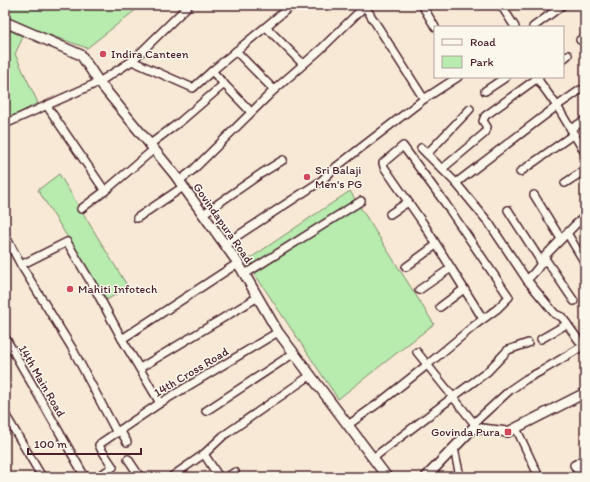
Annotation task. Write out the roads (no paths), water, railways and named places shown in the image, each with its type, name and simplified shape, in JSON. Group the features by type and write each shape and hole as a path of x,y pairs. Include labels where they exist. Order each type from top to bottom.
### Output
{"street":[{"path":"5,124 99,82 132,62 189,5"},
{"path":"132,62 193,88 292,5"},
{"path":"422,5 434,26"},
{"path":"501,5 514,26"},
{"path":"534,26 563,5"},
{"path":"137,218 181,184 251,112 321,49 364,6 424,99"},
{"name":"Govindapura Road","path":"5,22 81,55 99,82 181,184 225,244 238,263 278,332 387,477"},
{"path":"266,27 303,64"},
{"path":"236,51 274,90"},
{"path":"212,71 251,112"},
{"path":"225,244 321,181 424,99 456,78"},
{"path":"485,92 505,78"},
{"path":"442,169 485,133 488,127 483,121 485,116 537,78"},
{"path":"539,78 585,153"},
{"path":"81,209 105,191 152,147 224,84"},
{"path":"456,183 580,90"},
{"path":"47,106 105,191"},
{"path":"427,154 470,109"},
{"path":"520,172 572,132 585,120"},
{"path":"348,425 428,365 497,309 509,297 445,203 403,146 383,163 384,167 483,319"},
{"path":"421,148 456,183 489,224 527,280 555,314 562,316 584,348 515,386 426,477"},
{"path":"203,214 262,173 284,160"},
{"path":"565,183 585,170"},
{"path":"534,195 561,239"},
{"path":"244,274 361,201"},
{"path":"390,214 408,202"},
{"path":"508,210 574,301"},
{"path":"527,280 561,239 585,216"},
{"path":"567,233 585,263"},
{"path":"5,236 72,348 119,432 127,442"},
{"path":"21,265 68,242 122,339 160,402"},
{"path":"406,267 436,245"},
{"path":"122,339 238,263"},
{"path":"419,290 451,268"},
{"path":"440,307 464,289"},
{"path":"140,368 258,297"},
{"path":"541,339 567,324"},
{"name":"14th Cross Road","path":"119,432 160,402 278,332"},
{"name":"14th Main Road","path":"5,337 84,477"},
{"path":"373,458 487,372 508,350 528,343"},
{"path":"417,352 477,426 508,432 585,393"},
{"path":"206,411 294,353"},
{"path":"172,477 204,454 223,436 311,375"},
{"path":"5,414 42,477"},
{"path":"516,428 539,477"},
{"path":"98,477 113,467 99,446 104,440 119,432"},
{"path":"454,448 459,477"},
{"path":"204,454 219,477"},
{"path":"128,459 140,477"},
{"path":"581,477 574,465 585,459"},
{"path":"227,477 235,472"}],"place":[{"name":"Indira Canteen","path":"103,54"},
{"name":"Sri Balaji Men's PG","path":"307,177"},
{"name":"Mahiti Infotech","path":"70,289"},
{"name":"Govinda Pura","path":"508,432"}]}
